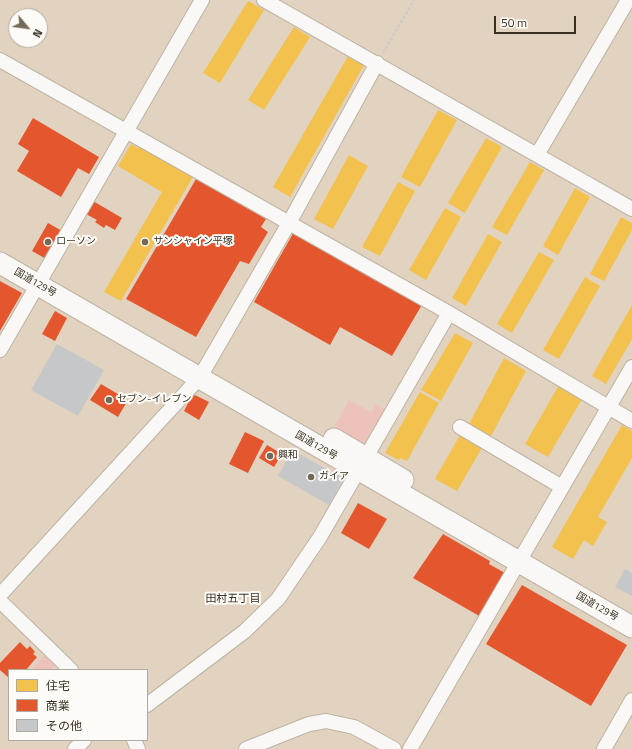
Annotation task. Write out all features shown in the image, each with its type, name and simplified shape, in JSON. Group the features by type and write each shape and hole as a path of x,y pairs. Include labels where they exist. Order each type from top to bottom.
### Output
{"highway":[{"name":"国道129号","path":"0,248 41,279 521,556 632,627"},
{"name":"国道129号","path":"0,263 41,279"},
{"name":"国道129号","path":"521,556 632,611"}],"street":[{"path":"0,350 202,0"},
{"path":"264,0 632,209"},
{"path":"537,155 628,0"},
{"path":"0,60 449,313 632,421"},
{"path":"0,595 203,372 289,224 377,63"},
{"path":"148,703 245,631 278,598 320,537 449,313"},
{"path":"410,749 632,367"},
{"path":"460,427 562,487"},
{"path":"0,601 70,669"},
{"path":"604,749 632,700"},
{"path":"246,749 309,724 326,721 354,727 394,749"},
{"path":"75,749 83,741"}],"path":[{"path":"377,63 414,0"}],"shaded area":[{"path":"349,400 371,412 376,404 386,410 366,445 334,427"},
{"path":"46,654 56,664 52,669 32,669"}],"building: 住宅":[{"path":"248,1 264,10 220,83 203,73"},
{"path":"294,27 310,37 264,110 248,100"},
{"path":"348,56 364,65 290,197 273,187"},
{"path":"438,110 457,120 420,187 401,177"},
{"path":"486,138 502,147 465,213 448,203"},
{"name":"サンシャイン平塚","path":"131,144 138,148 141,144 194,175 121,301 104,292 162,192 118,166"},
{"path":"349,155 368,166 333,229 314,219"},
{"path":"530,162 544,170 507,235 492,227"},
{"path":"398,182 415,191 380,256 362,247"},
{"path":"575,188 590,197 558,255 543,246"},
{"path":"445,208 461,217 426,280 409,270"},
{"path":"621,217 632,223 632,230 604,281 590,274"},
{"path":"488,234 502,242 466,306 452,298"},
{"path":"539,252 554,260 512,333 497,324"},
{"path":"585,277 600,286 559,359 543,350"},
{"path":"632,305 632,339 606,384 592,376"},
{"path":"455,333 473,343 441,401 421,390"},
{"path":"504,358 526,371 491,436 469,424"},
{"path":"559,385 582,399 548,457 525,444"},
{"path":"420,392 439,403 407,461 400,458 399,460 385,453"},
{"path":"622,425 632,431 632,458 598,517 607,522 593,546 584,540 573,559 552,547"},
{"path":"461,433 483,446 457,491 435,479"}],"building: 商業":[{"path":"33,118 99,157 89,174 78,168 61,197 17,171 29,151 18,144"},
{"path":"196,179 266,219 261,227 268,232 249,264 240,261 196,337 126,299"},
{"path":"93,201 122,218 115,230 106,225 104,228 95,222 97,220 86,214"},
{"name":"ローソン","path":"48,223 64,232 48,260 32,251"},
{"path":"295,230 423,303 392,356 340,327 330,345 254,302"},
{"path":"0,281 22,293 0,331"},
{"path":"55,311 67,318 55,341 42,334"},
{"name":"セブン-イレブン","path":"101,384 128,400 118,417 90,400"},
{"path":"195,395 209,402 199,420 184,411 190,399"},
{"path":"245,432 264,441 248,473 229,464"},
{"name":"興和","path":"267,445 282,454 274,467 259,458"},
{"path":"358,503 387,519 369,549 341,533"},
{"path":"443,534 490,561 489,564 505,573 481,617 413,578"},
{"path":"522,585 627,645 591,706 486,644"},
{"path":"20,642 27,649 30,646 35,652 33,654 37,657 27,669 8,669 8,677 0,670 0,663"}],"building: その他":[{"path":"57,344 104,370 78,416 31,390"},
{"name":"ガイア","path":"292,450 344,479 329,505 278,476"},
{"path":"625,569 632,573 632,596 615,587"}],"place":[{"name":"ローソン","path":"48,242"},
{"name":"サンシャイン平塚","path":"145,242"},
{"name":"セブン-イレブン","path":"109,400"},
{"name":"興和","path":"270,456"},
{"name":"ガイア","path":"311,477"}],"district":[{"name":"田村五丁目","path":"233,599"}]}
